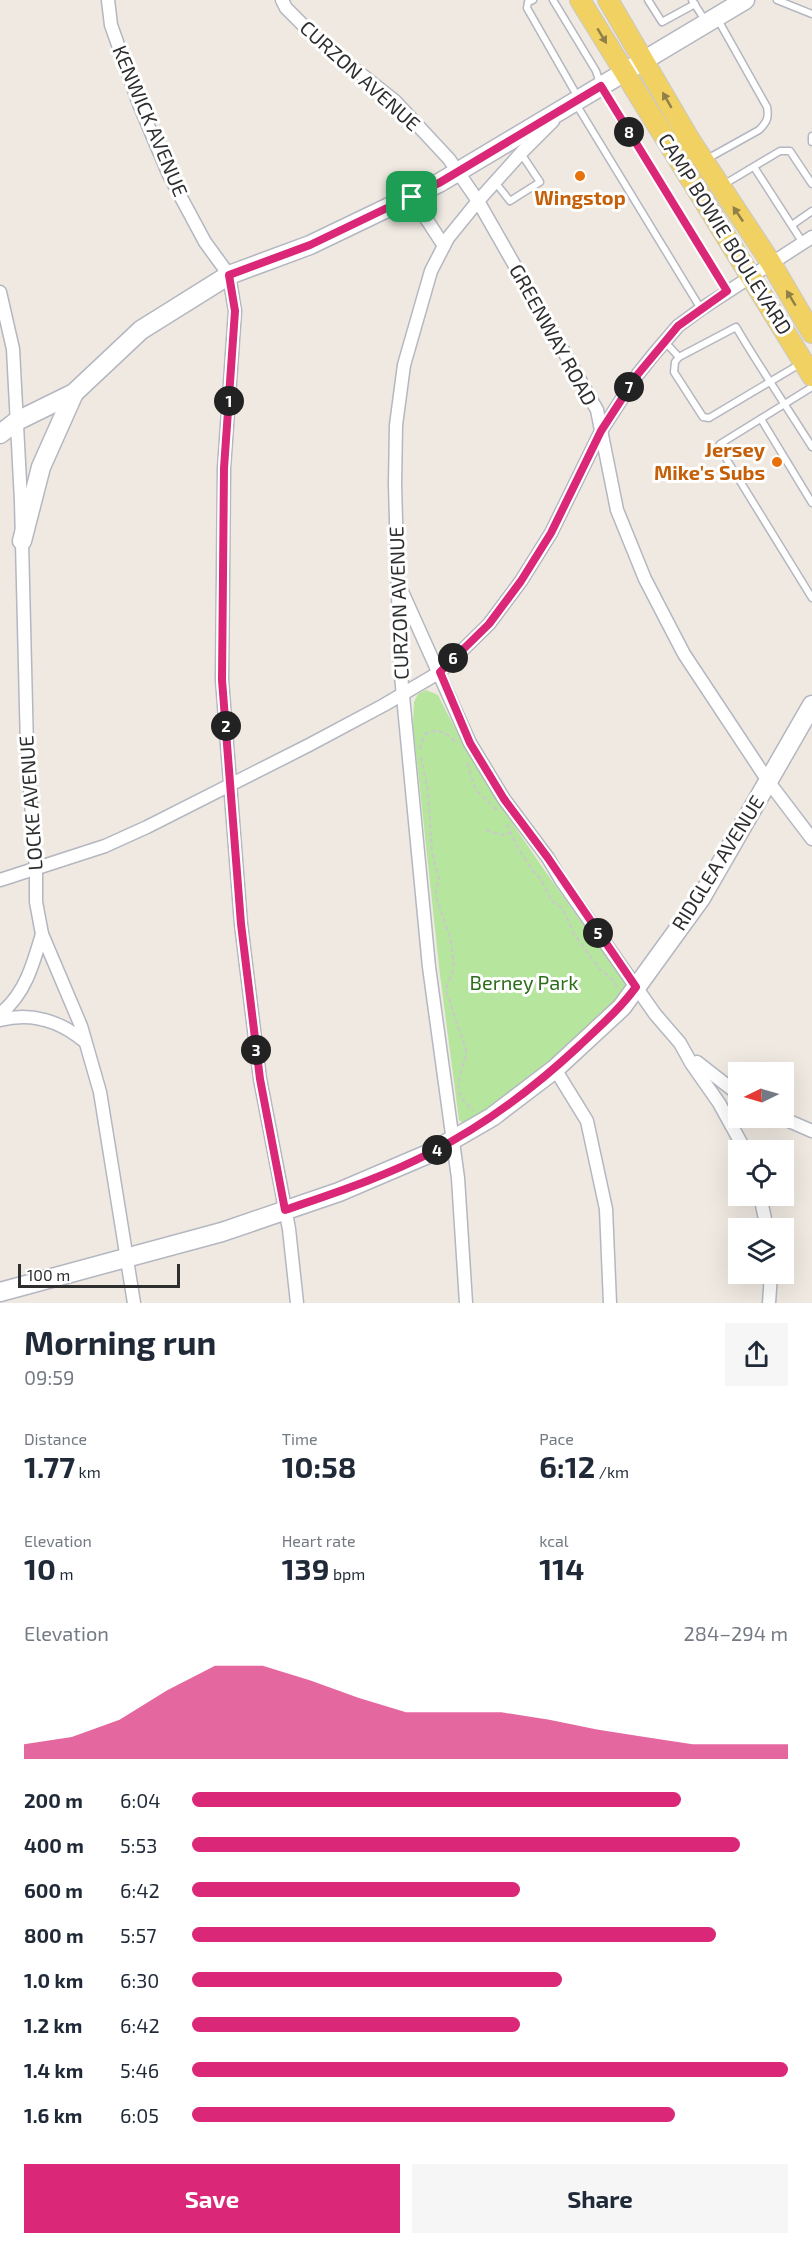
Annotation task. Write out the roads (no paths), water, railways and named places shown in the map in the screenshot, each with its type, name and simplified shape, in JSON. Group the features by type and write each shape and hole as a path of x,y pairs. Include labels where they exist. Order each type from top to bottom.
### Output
{"main road":[{"name":"CAMP BOWIE BOULEVARD","path":"580,0 808,369"},
{"name":"CAMP BOWIE BOULEVARD","path":"608,0 703,161 771,263 812,333"}],"street":[{"name":"KENWICK AVENUE","path":"108,0 111,25 139,104 169,175 205,242 229,275 235,311 224,468 222,680 241,924 260,1079 285,1210 297,1303"},
{"name":"CURZON AVENUE","path":"282,0 286,8 317,39 395,101 449,159 478,201 448,238 424,288 404,365 396,425 400,665 429,967 459,1189 466,1303"},
{"path":"0,434 16,421 74,393 141,330 229,275 310,245 516,146 574,102 745,0"},
{"path":"478,201 495,182 516,146"},
{"path":"412,197 444,246"},
{"name":"GREENWAY ROAD","path":"478,201 597,410 617,510 645,579 684,654 768,781 812,839"},
{"path":"0,880 105,846 230,784 403,694 440,672 489,624 521,581 551,533 601,431 638,374 664,342 678,326 701,309 807,240"},
{"name":"LOCKE AVENUE","path":"0,292 13,349 22,541 27,748 36,869 36,902 42,934 81,1026 100,1092 134,1303"},
{"path":"22,541 41,467 74,393"},
{"path":"398,584 440,672 470,743 504,799 517,828 548,858 627,989 655,1014 702,1068 728,1087"},
{"name":"RIDGLEA AVENUE","path":"0,1292 222,1232 285,1210 387,1173 453,1141 492,1117 555,1068 622,1007 627,989 700,898 812,705"},
{"path":"0,1014 12,1004 23,987 33,966 42,934"},
{"path":"0,1020 29,1017 52,1022 65,1026 84,1041"},
{"path":"680,1043 691,1063 720,1103 740,1140"},
{"path":"555,1068 587,1122 606,1209 610,1303"},
{"path":"794,1123 812,1131"},
{"path":"769,1303 770,1284"}],"lane":[{"path":"533,0 528,2 527,8 574,102 701,309"},
{"path":"553,0 596,71 601,86 727,291"},
{"path":"648,0 662,22 694,3 704,0"},
{"path":"777,0 812,14"},
{"path":"694,3 711,20 767,107 768,116 759,130 703,161"},
{"path":"812,136 812,142"},
{"path":"495,182 510,201 540,182 516,146"},
{"path":"720,187 780,151 790,151 812,184"},
{"path":"754,166 792,225 807,240"},
{"path":"792,225 812,211"},
{"path":"808,369 769,382 709,418 703,417 674,372 675,362 679,357 736,327 769,382 812,447"},
{"path":"664,342 679,357"},
{"path":"812,387 720,444 719,447 812,598"},
{"path":"760,419 812,503"}],"place":[{"name":"Wingstop","path":"580,176"},
{"name":"Jersey Mike's Subs","path":"777,462"}],"park label":[{"name":"Berney Park","path":"524,983"}]}
